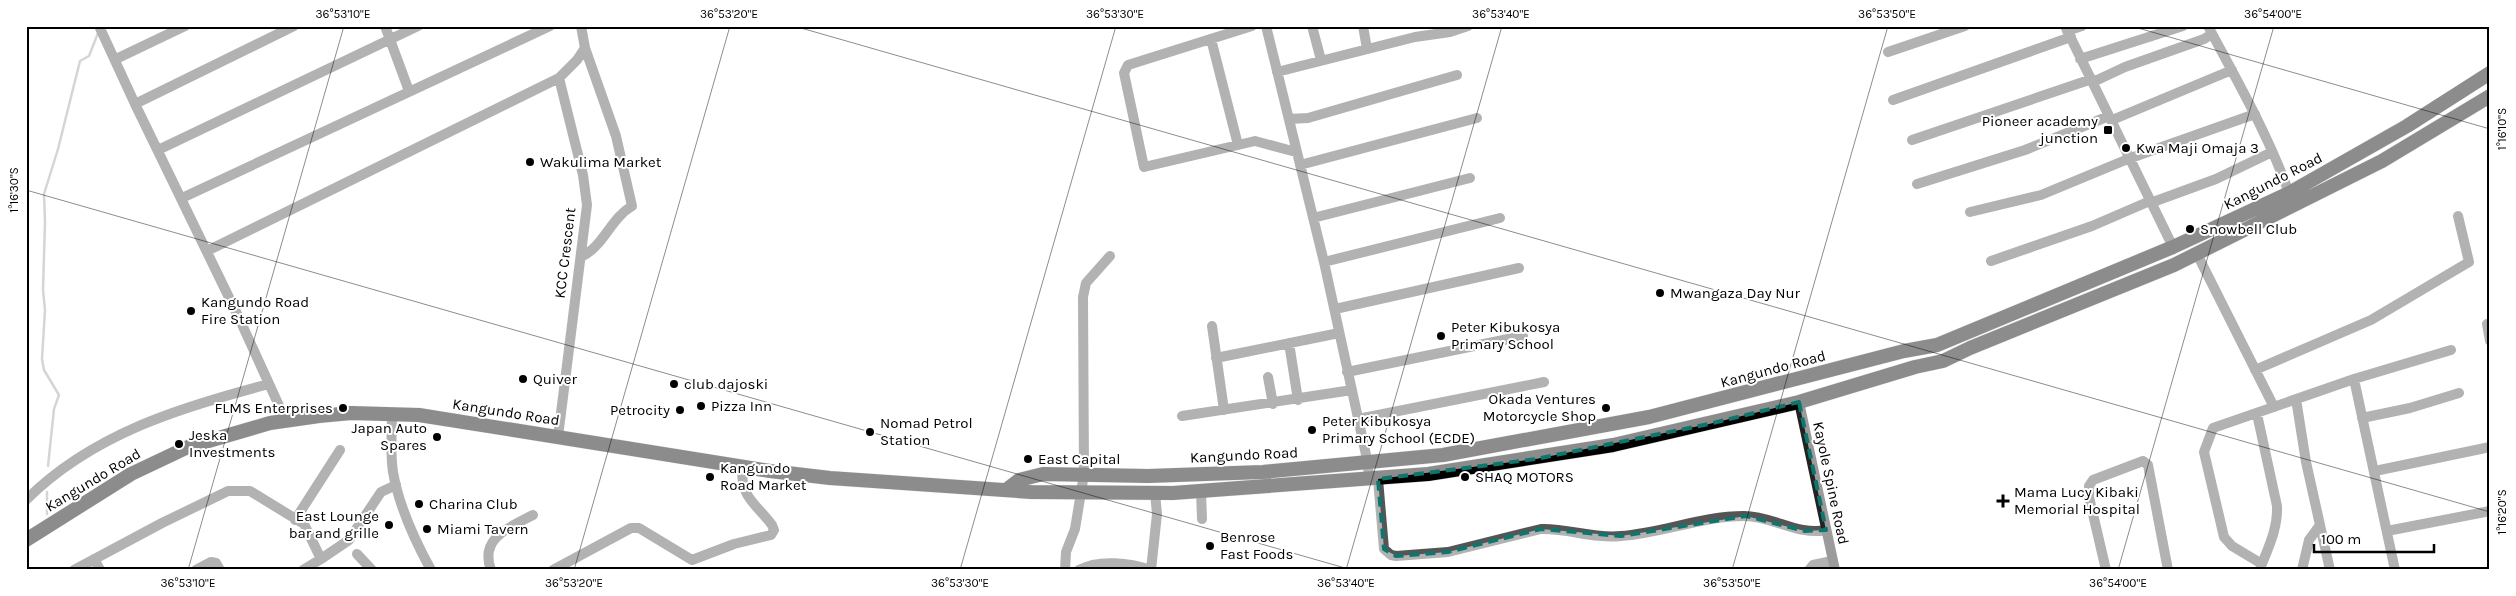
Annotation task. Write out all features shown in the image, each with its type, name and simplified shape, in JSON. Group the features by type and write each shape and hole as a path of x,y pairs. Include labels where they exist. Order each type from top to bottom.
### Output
{"highway":[{"name":"Kangundo Road","path":"1006,490 1019,480 1042,474 1148,476 1263,472 1368,464 1442,455 1608,426 1713,402 1904,351 1937,345 2173,247 2289,192 2400,131 2490,73"},
{"name":"Kangundo Road","path":"26,540 131,474 188,447 240,431 286,420 350,413 419,415 742,467 840,479 1082,493 1201,491 1373,479 1460,471 1613,446 1799,402 1915,367 1943,361 2197,254 2382,162 2490,96"}],"main road":[{"name":"Kayole Spine Road","path":"1799,402 1834,566"}],"street":[{"path":"99,26 286,420"},
{"path":"116,59 185,26"},
{"path":"135,104 294,26"},
{"path":"385,26 409,91"},
{"path":"158,150 418,26"},
{"path":"182,198 550,26"},
{"path":"581,26 585,48 616,136 632,206 615,219 591,252 581,257"},
{"path":"1252,26 1128,64 1124,73 1144,167 1260,141 1296,152"},
{"path":"1266,26 1335,309 1358,420 1373,479 1384,550 1396,556 1448,552 1541,529 1554,528 1589,536 1622,536 1722,517 1753,517 1768,519 1805,531 1826,530"},
{"path":"1312,26 1321,60"},
{"path":"1363,26 1366,49"},
{"path":"1276,72 1366,49 1414,32 1450,32 1468,26"},
{"path":"1888,52 1966,26"},
{"path":"1893,100 2082,26"},
{"path":"2080,59 2183,26"},
{"path":"1912,140 2092,80 2204,39 2210,30 2255,114 2282,170 2289,192"},
{"path":"2068,32 2128,159 2173,247"},
{"path":"1211,39 1238,145"},
{"path":"207,251 559,78 585,48"},
{"path":"1917,184 2025,150 2232,70"},
{"path":"1289,119 1308,118 1457,75"},
{"name":"KCC Crescent","path":"558,437 567,347 581,257 586,195 559,78"},
{"path":"1970,212 2041,195 2128,159 2255,114"},
{"path":"1300,165 1478,118"},
{"path":"1991,261 2092,226 2151,202 2216,179 2272,152"},
{"path":"1313,218 1470,178"},
{"path":"2255,370 2371,320 2470,262 2458,216"},
{"path":"1324,262 1500,218"},
{"path":"2197,254 2274,407"},
{"path":"1065,570 1066,552 1075,529 1084,474 1083,297 1086,283 1110,256"},
{"path":"1335,309 1519,268"},
{"path":"2487,324 2490,341"},
{"path":"1212,326 1224,410"},
{"path":"1216,358 1339,333"},
{"path":"1348,372 1523,336"},
{"path":"1289,343 1298,400"},
{"path":"2257,414 2277,506 2274,532 2261,567 2232,546 2224,537 2204,452 2214,428 2354,379 2451,350"},
{"path":"1268,376 1273,404"},
{"path":"2354,379 2395,570"},
{"path":"1358,420 1544,382"},
{"path":"26,500 68,467 106,441 146,421 202,402 269,384"},
{"path":"1182,416 1273,404 1352,390"},
{"path":"2362,418 2410,408 2459,393"},
{"path":"2296,399 2306,462 2330,570"},
{"path":"392,414 392,452 396,485 408,525 431,570"},
{"path":"2375,471 2490,447"},
{"path":"294,520 340,450"},
{"path":"2106,570 2089,497 2089,486 2093,480 2143,461 2148,465 2168,570"},
{"path":"560,568 631,528 639,528 692,560 734,544 771,535 774,530 772,525 750,500 743,488 742,467"},
{"path":"302,570 349,540 381,492 396,485"},
{"path":"74,570 228,491 250,491 291,514 294,520 304,524 321,559"},
{"path":"1201,491 1202,519"},
{"path":"1079,570 1110,564 1139,566 1151,570 1156,522 1155,493"},
{"path":"2387,531 2490,511"},
{"path":"491,570 488,562 491,544 499,532 533,515"},
{"path":"2302,570 2309,540 2320,525"},
{"path":"357,554 372,570"},
{"path":"94,559 100,570"},
{"path":"196,570 210,562 216,563 220,570"},
{"path":"1809,570 1813,565 1834,566"}],"highlighted area":[{"path":"1799,402 1826,530 1805,531 1746,516 1621,536 1541,529 1448,552 1396,556 1384,549 1378,479 1536,459 1709,424"}],"waterway":[{"path":"48,466 54,409 59,395 44,370 42,359 45,310 43,290 44,194 58,149 80,61 89,56 98,33"},
{"path":"47,492 47,514"}],"place":[{"name":"Pioneer academy junction","path":"2108,130"},
{"name":"Kwa Maji Omaja 3","path":"2126,148"},
{"name":"Wakulima Market","path":"530,162"},
{"name":"Snowbell Club","path":"2190,229"},
{"name":"Mwangaza Day Nur","path":"1660,293"},
{"name":"Kangundo Road Fire Station","path":"191,311"},
{"name":"Peter Kibukosya Primary School","path":"1441,336"},
{"name":"Quiver","path":"523,379"},
{"name":"club dajoski","path":"674,384"},
{"name":"Pizza Inn","path":"701,406"},
{"name":"FLMS Enterprises","path":"343,408"},
{"name":"Okada Ventures Motorcycle Shop","path":"1606,408"},
{"name":"Petrocity","path":"680,410"},
{"name":"Peter Kibukosya Primary School (ECDE)","path":"1312,430"},
{"name":"Nomad Petrol Station","path":"870,432"},
{"name":"Japan Auto Spares","path":"437,437"},
{"name":"Jeska Investments","path":"179,444"},
{"name":"East Capital","path":"1028,459"},
{"name":"Kangundo Road Market","path":"710,477"},
{"name":"SHAQ MOTORS","path":"1465,477"},
{"name":"Mama Lucy Kibaki Memorial Hospital","path":"2003,501"},
{"name":"Charina Club","path":"419,504"},
{"name":"East Lounge bar and grille","path":"389,525"},
{"name":"Miami Tavern","path":"427,529"},
{"name":"Benrose Fast Foods","path":"1210,546"}]}
